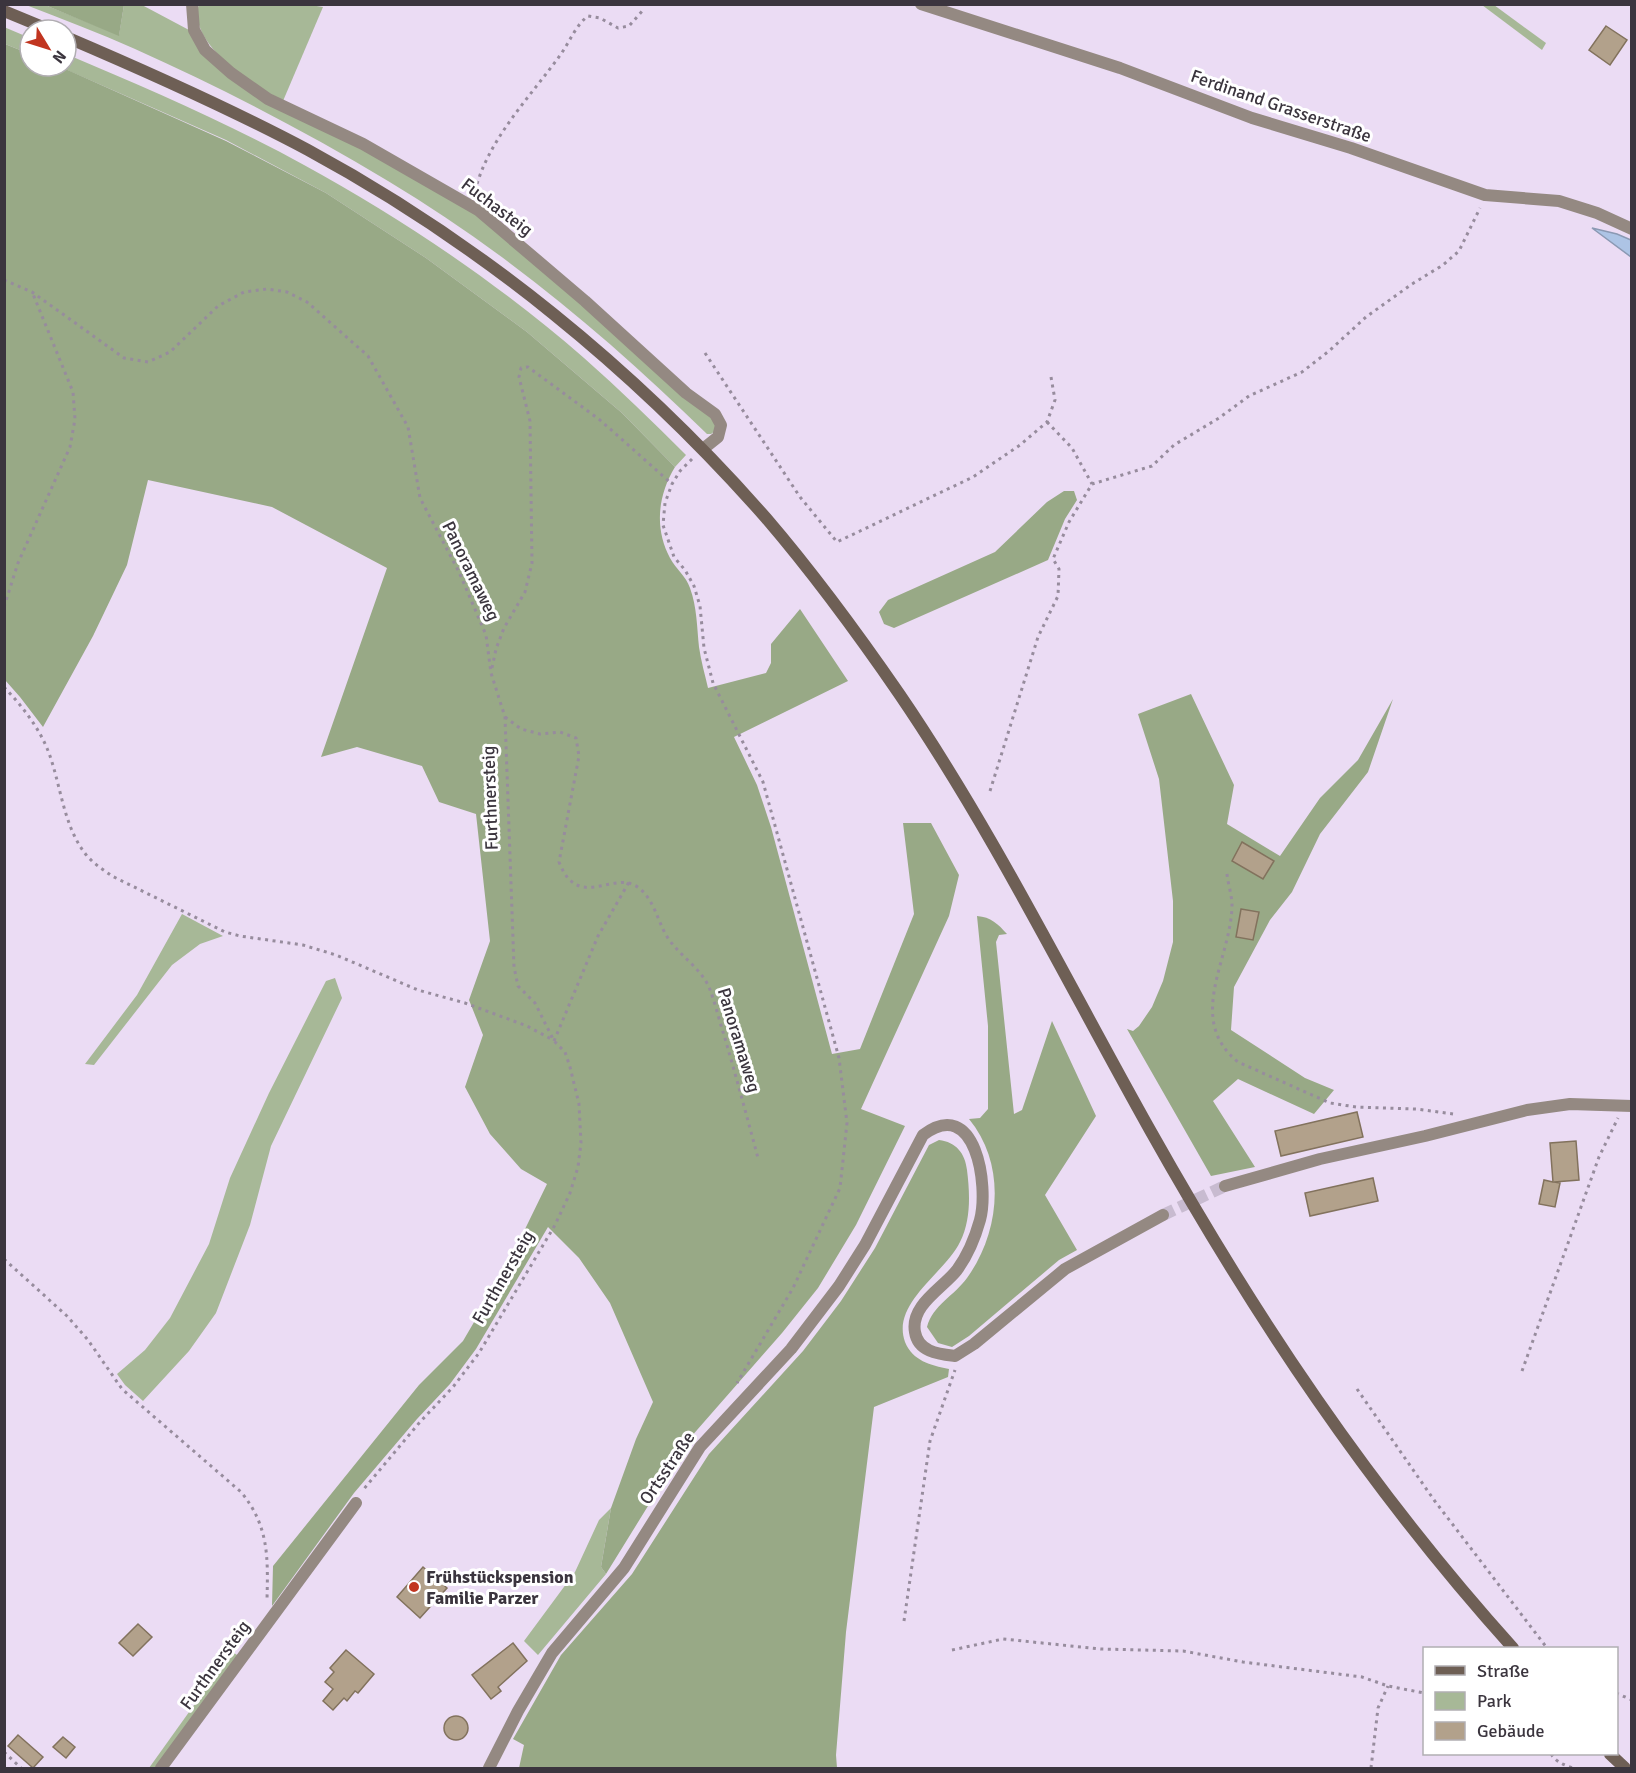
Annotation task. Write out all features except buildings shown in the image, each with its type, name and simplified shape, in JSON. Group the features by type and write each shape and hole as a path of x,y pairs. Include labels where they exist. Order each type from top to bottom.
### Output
{"main road":[{"path":"4,11 21,18"},
{"path":"78,42 219,105 301,147 381,193 490,267 592,346 703,449 804,564 903,699 991,842 1148,1127 1258,1313 1318,1404 1395,1509 1471,1603 1512,1647"},
{"path":"1611,1755 1625,1768"}],"street":[{"name":"Fuchasteig","path":"192,4 195,30 205,50 231,73 268,99 363,144 478,210 585,301 686,393 715,414 721,425 718,437 703,449"},
{"name":"Ferdinand Grasserstraße","path":"921,4 1120,68 1252,117 1351,148 1485,195 1559,201 1597,213 1632,229"},
{"path":"1225,1186 1320,1159 1425,1136 1527,1110 1570,1104 1628,1106"},
{"name":"Ortsstraße","path":"489,1768 518,1711 552,1653 624,1568 700,1447 815,1319 865,1245 923,1135 934,1127 945,1126 958,1128 972,1141 980,1161 983,1187 981,1218 972,1246 956,1271 917,1314 915,1332 920,1344 931,1353 955,1356"},
{"path":"955,1356 974,1344 1065,1269 1163,1215"},
{"name":"Furthnersteig","path":"161,1768 356,1503"}],"path":[{"path":"478,210 474,195 490,155 501,135 563,51 582,20 588,16 600,18 618,28 629,26 644,9"},
{"path":"990,791 1038,637 1058,596 1059,569 1053,560 1070,522 1092,484 1152,466 1174,445 1219,418 1249,396 1302,372 1366,317 1460,251 1485,195"},
{"name":"Panoramaweg","path":"4,280 32,292 124,358 148,362 170,352 218,306 244,292 267,289 287,292 307,302 368,356 408,428 420,498 459,572 486,635 491,673 505,717"},
{"path":"4,608 18,563 70,447 75,418 73,392 32,292"},
{"path":"705,353 800,497 837,542 973,477 1013,450 1047,422 1055,400 1051,377"},
{"path":"491,673 496,649 504,628 525,592 532,563 530,421 519,377 521,368 528,367 600,420 672,484"},
{"path":"1047,422 1076,453 1092,484"},
{"path":"703,449 680,471 672,484 665,503 663,525 674,557 686,570 694,586 700,606 704,648 713,683 763,782 839,1058 847,1123 840,1188 793,1288 735,1388"},
{"path":"4,687 18,702 41,735 50,755 74,836 84,853 112,876 225,932 303,945 336,955 418,990 465,1003 527,1026 554,1041 598,936 629,882"},
{"path":"505,717 521,729 540,734 560,732 576,738 579,756 558,862 563,874 575,885 593,888 629,882"},
{"name":"Furthnersteig","path":"356,1503 363,1490 420,1422 453,1387 479,1353 555,1225 570,1193 578,1167 581,1143 579,1104 570,1067 565,1053 554,1041 534,1003 518,986 514,967 505,717"},
{"path":"1227,874 1232,906 1225,948 1213,988 1213,1018 1219,1040 1226,1052 1238,1062 1330,1102 1356,1107 1416,1109 1460,1115"},
{"name":"Panoramaweg","path":"629,882 640,888 651,902 676,950 695,966 709,987 741,1092 758,1158"},
{"path":"1522,1371 1599,1158 1628,1106"},
{"path":"4,1258 67,1316 88,1340 122,1389 241,1492 254,1508 265,1537 268,1565 267,1607"},
{"path":"904,1621 930,1441 956,1368 955,1356"},
{"path":"1357,1389 1434,1500 1547,1647"},
{"path":"952,1650 1003,1639 1101,1649 1182,1651 1243,1662 1362,1677 1388,1686 1423,1693"},
{"path":"1371,1768 1378,1708 1388,1686"},
{"path":"1618,1693 1632,1700"},
{"path":"4,1752 21,1768"},
{"path":"1552,1755 1564,1765 1573,1768"}],"green space":[{"path":"199,4 304,4 323,7 283,101 241,74 212,48 203,34 198,19"},
{"path":"26,5 45,5 77,18 59,18"},
{"path":"45,5 124,5 119,36"},
{"path":"124,5 142,5 189,30 202,53 475,213 713,417 717,425 715,431 707,434 633,364 555,298 431,208 264,111 200,79 80,26 78,18 119,35"},
{"path":"1482,5 1494,5 1546,43 1542,50"},
{"path":"4,27 18,33 18,49 5,44"},
{"path":"5,44 18,49 18,78 78,78 78,75 226,141 326,193 426,258 527,332 622,413 675,467 662,500 660,523 670,558 690,588 708,688 766,673 771,663 771,644 800,609 848,681 734,737 757,785 771,827 832,1054 860,1049 914,914 903,823 931,823 959,875 949,916 861,1109 905,1126 856,1225 818,1288 782,1333 690,1438 606,1574 601,1567 611,1508 636,1439 653,1402 610,1303 579,1258 548,1227 476,1349 450,1384 354,1493 272,1606 273,1566 419,1385 463,1341 508,1264 547,1184 521,1169 490,1134 465,1087 483,1035 469,1000 490,941 476,814 439,802 422,766 357,747 321,757 387,568 272,507 148,480 127,565 93,636 43,727 5,680"},
{"path":"78,59 246,135 304,165 414,230 484,279 552,331 610,382 686,455 675,467 622,413 527,332 426,258 326,193 226,140 78,75"},
{"path":"1064,491 1074,491 1077,500 1065,519 1048,560 894,628 884,624 879,612 888,600 995,552 1047,502"},
{"path":"1191,694 1234,785 1227,824 1280,856 1320,798 1358,760 1393,699 1368,772 1320,834 1292,892 1270,920 1234,987 1231,1030 1305,1078 1334,1090 1314,1114 1238,1079 1213,1101 1255,1167 1211,1176 1127,1029 1133,1031 1139,1026 1152,1007 1163,981 1173,942 1173,901 1159,779 1138,714"},
{"path":"182,914 223,936 200,944 172,965 94,1065 85,1064 137,995"},
{"path":"977,916 994,922 1007,934 999,935 996,942 1014,1114 1022,1110 1052,1021 1096,1116 1045,1195 1077,1250 1059,1260 969,1336 952,1347 938,1343 927,1327 934,1313 967,1278 978,1260 987,1240 995,1198 994,1177 989,1157 981,1137 969,1119 980,1118 988,1109 988,1026"},
{"path":"335,978 342,998 271,1146 250,1225 216,1313 189,1351 143,1401 125,1385 117,1374 145,1350 170,1318 209,1244 230,1178 269,1093 326,981"},
{"path":"939,1140 955,1146 964,1158 969,1198 968,1216 960,1242 953,1254 912,1301 903,1328 905,1342 913,1354 929,1364 949,1369 948,1377 874,1407 846,1632 836,1755 837,1768 519,1768 524,1745 513,1739 561,1655 632,1574 709,1454 803,1351 841,1301 875,1248 929,1145"},
{"path":"611,1508 601,1567 606,1574 538,1655 524,1641 575,1572 599,1520"},
{"path":"232,1652 239,1656 155,1768 149,1768"}],"water":[{"path":"1592,228 1631,240 1631,257"}],"tunnel":[{"path":"1163,1215 1225,1186"}],"place":[{"name":"Frühstückspension Familie Parzer","path":"414,1587"}]}
